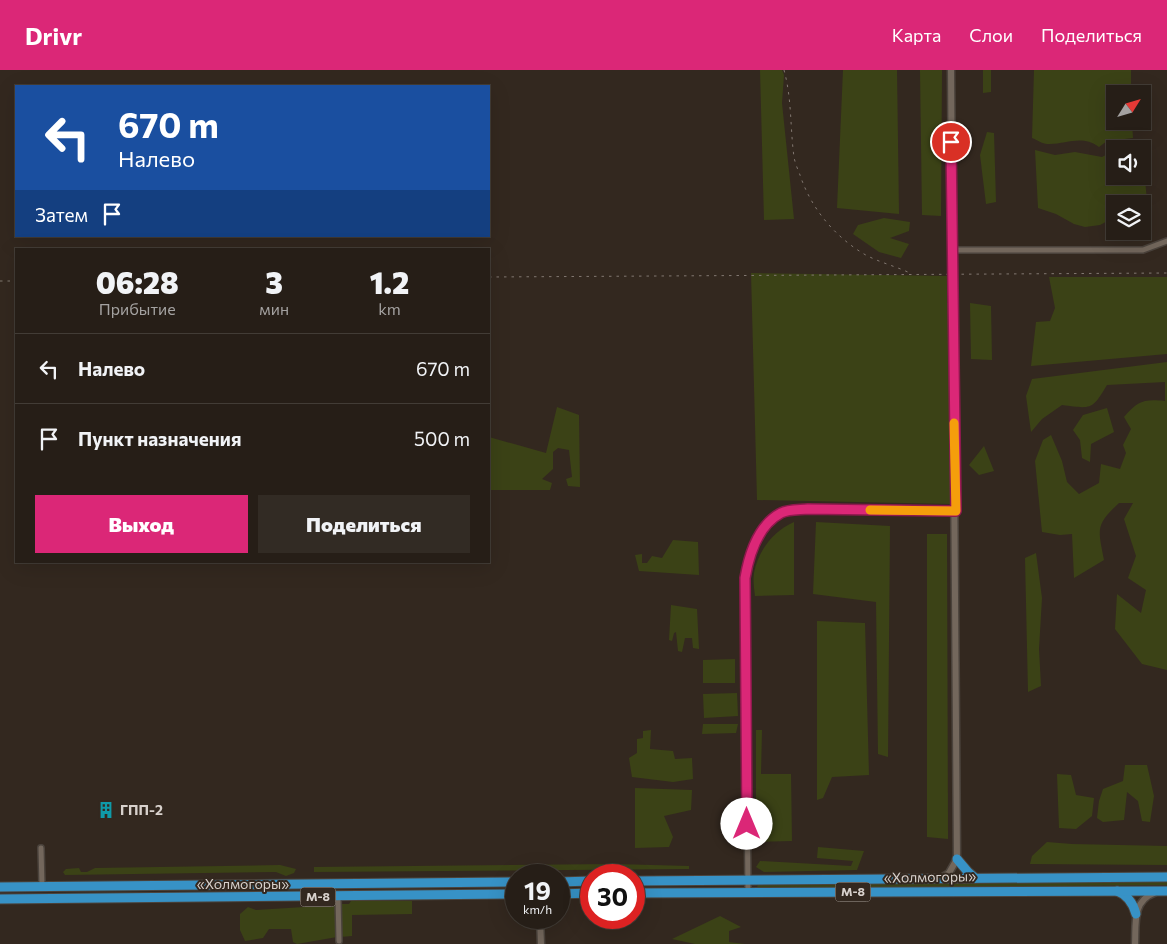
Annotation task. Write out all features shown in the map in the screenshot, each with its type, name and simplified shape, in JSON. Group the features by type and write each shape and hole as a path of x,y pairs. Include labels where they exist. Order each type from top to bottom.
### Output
{"highway":[{"path":"958,859 975,878"},
{"name":"«Холмогоры»","path":"645,881 1167,877"},
{"name":"«Холмогоры»","path":"0,887 505,882"},
{"path":"1117,891 1123,893 1130,900 1136,914"},
{"name":"«Холмогоры»","path":"645,893 1164,891"},
{"name":"«Холмогоры»","path":"0,899 505,894"}],"street":[{"path":"942,878 949,873 958,859 951,70"},
{"path":"952,250 1143,250 1167,241"},
{"path":"748,894 745,578 751,551 773,519 781,513 788,511 808,509 956,511"},
{"path":"41,848 42,886"},
{"path":"1136,944 1136,914 1139,905 1146,897 1164,891"},
{"path":"338,897 339,941"},
{"path":"540,929 541,944"}],"green space":[{"path":"760,70 782,70 784,75 782,103 794,219 764,220"},
{"path":"843,70 897,70 899,214 837,208"},
{"path":"920,70 942,70 941,216 922,215"},
{"path":"983,70 991,70 991,92 983,93"},
{"path":"1034,70 1131,70 1131,85 1106,85 1106,130 1133,130 1133,138 1106,140 1099,147 1086,141 1047,144 1032,138"},
{"path":"987,132 994,133 996,202 986,204 980,155"},
{"path":"1035,150 1055,155 1075,152 1102,157 1106,155 1106,185 1146,185 1146,195 1106,195 1106,222 1100,225 1085,227 1074,224 1056,214 1038,208"},
{"path":"884,218 910,222 909,231 890,238 909,244 901,258 879,252 853,234 858,225"},
{"path":"751,273 947,276 947,303 949,303 950,504 757,500"},
{"path":"1049,277 1167,277 1167,354 1031,366 1036,322 1050,321 1055,308"},
{"path":"970,303 991,306 992,360 971,359"},
{"path":"1167,362 1167,670 1142,664 1115,629 1117,594 1141,613 1146,590 1128,578 1136,556 1124,519 1133,503 1119,503 1111,510 1100,528 1100,541 1104,560 1074,578 1072,534 1060,535 1042,532 1035,461 1043,440 1051,435 1062,461 1067,482 1079,494 1099,483 1101,464 1120,469 1126,453 1123,445 1131,429 1124,417 1133,407 1142,402 1151,400 1165,401 1165,382 1107,385 1098,399 1090,406 1062,405 1042,419 1031,432 1026,396 1032,379"},
{"path":"557,407 579,415 580,487 568,486 566,479 572,477 569,450 558,448 553,452 553,469 542,479 552,483 550,490 490,490 490,437 546,453"},
{"path":"1107,408 1114,432 1091,444 1090,462 1082,458 1080,440 1073,430 1083,415"},
{"path":"984,446 994,471 979,475 969,465"},
{"path":"794,522 794,595 755,596 754,573 759,557 773,536"},
{"path":"816,522 890,526 888,757 878,754 876,602 813,594"},
{"path":"927,534 947,534 948,839 927,837"},
{"path":"673,540 698,542 699,575 639,571 635,555 642,554 642,563 647,563 652,556 662,558"},
{"path":"1036,553 1042,598 1039,649 1041,686 1028,692 1025,558"},
{"path":"671,605 697,609 699,649 693,648 692,638 685,638 682,652 678,651 676,632 672,641 669,640"},
{"path":"817,621 865,623 869,775 832,777 823,798 817,800"},
{"path":"735,659 735,683 703,683 703,660"},
{"path":"737,693 738,716 704,718 703,694"},
{"path":"703,724 738,724 736,733 702,734"},
{"path":"651,730 650,749 673,751 675,759 692,758 693,779 673,782 632,777 629,758 637,753 637,739 643,738 643,731"},
{"path":"756,730 762,730 761,774 791,774 792,841 756,842"},
{"path":"1125,765 1147,765 1154,796 1150,822 1142,821 1138,801 1127,792 1124,820 1103,822 1097,818 1103,789 1123,781"},
{"path":"1057,774 1071,775 1076,795 1094,798 1092,816 1076,829 1059,828"},
{"path":"635,788 692,790 691,810 664,816 673,837 669,847 635,848"},
{"path":"1047,842 1167,846 1167,865 1030,864 1032,856"},
{"path":"818,847 864,851 857,870 764,872 756,867 760,861 851,866 853,861 817,858"},
{"path":"570,864 580,864 580,870 570,870"},
{"path":"280,865 296,869 294,873 286,876 276,872 65,875 63,872 66,869 79,868 81,872 87,872 95,868"},
{"path":"505,865 505,870 314,872 314,867"},
{"path":"645,865 689,866 689,869 645,869"},
{"path":"1167,881 1167,885 758,889 757,887 758,885"},
{"path":"351,901 412,901 412,914 352,915 352,936 340,937 339,904 349,904"},
{"path":"336,905 337,937 297,944 293,942 291,929 269,929 263,938 245,941 240,930 240,914 248,907 256,910"},
{"path":"720,916 741,927 729,931 729,942 745,944 695,944 672,939"}],"railway":[{"path":"784,70 788,92 794,159 810,199 833,230 853,247 869,257 910,273"},
{"path":"490,277 1167,273"},
{"path":"0,281 15,281"}],"slow traffic":[{"path":"870,510 956,511 954,423"}],"place":[{"name":"ГПП-2","path":"106,810"}],"route":[{"path":"747,824 745,578 751,551 762,533 773,519 781,513 788,511 808,509 956,511 951,142"}]}
